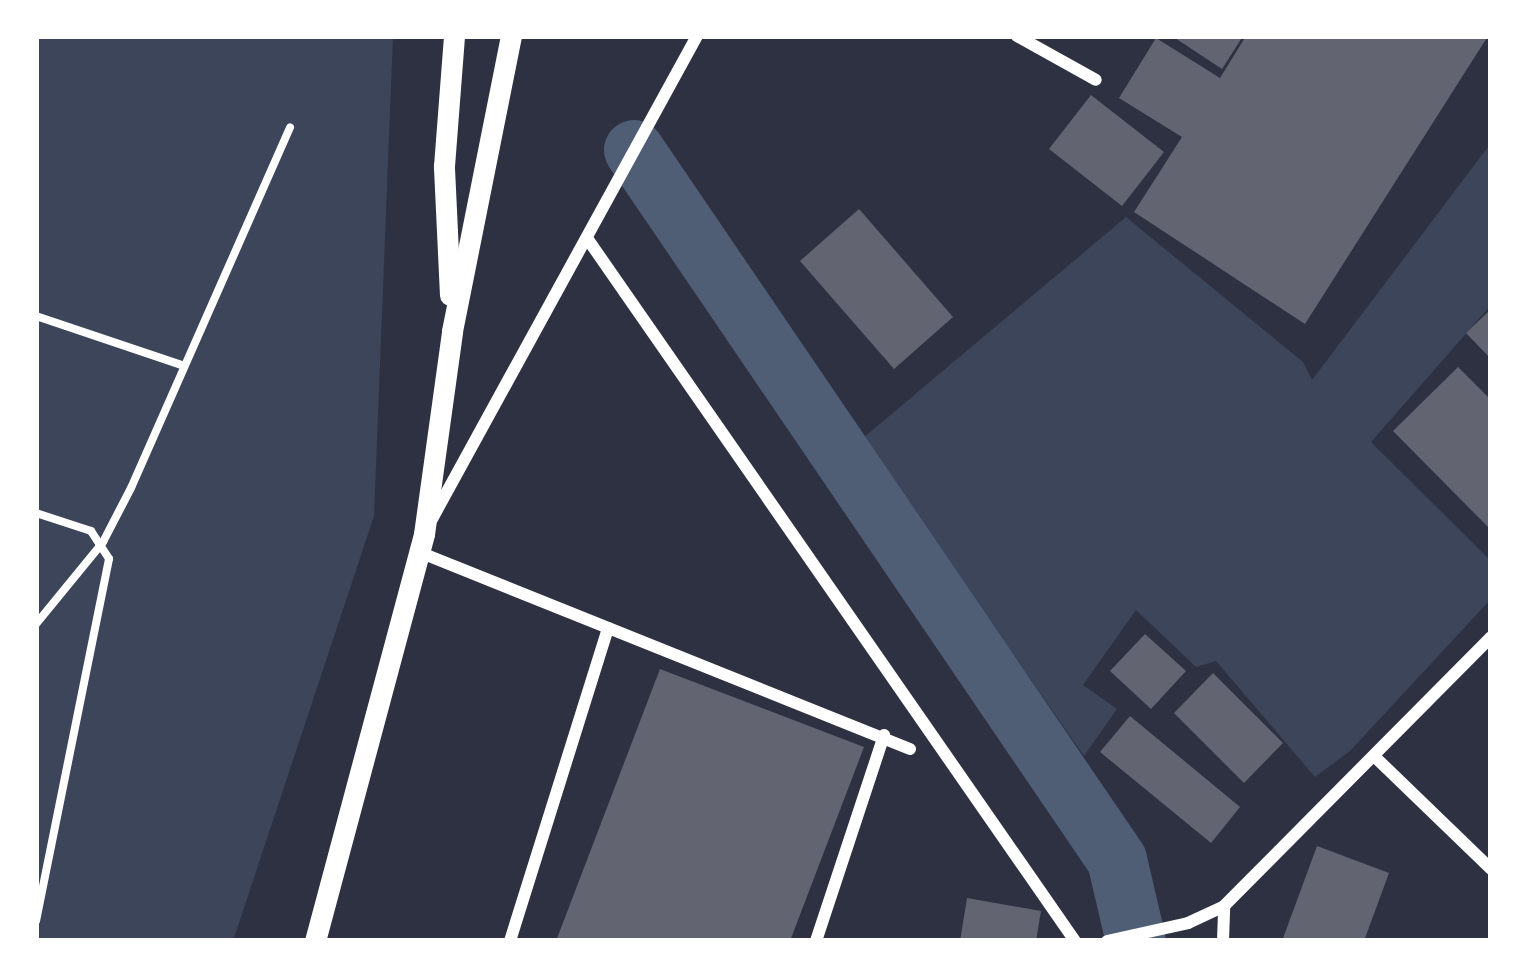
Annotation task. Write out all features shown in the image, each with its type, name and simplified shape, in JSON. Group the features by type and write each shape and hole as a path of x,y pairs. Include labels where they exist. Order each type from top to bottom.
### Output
{"street":[{"path":"452,331 444,166 454,36"},
{"path":"315,941 422,543 452,331 511,36"},
{"path":"422,543 590,241 697,36"},
{"path":"1017,36 1096,80"},
{"path":"590,241 1075,941"},
{"path":"422,543 608,628 910,749"},
{"path":"510,941 608,628"},
{"path":"1107,941 1188,923 1224,906 1491,637"},
{"path":"816,941 884,735"},
{"path":"1374,756 1491,869"},
{"path":"1222,941 1224,906"}],"path":[{"path":"36,624 103,542 290,127"},
{"path":"36,316 182,365"},
{"path":"36,513 103,542"},
{"path":"36,921 108,578 103,542"}],"shaded area":[{"path":"36,36 393,36 374,516 233,941 36,941"},
{"path":"1491,143 1491,305 1371,442 1491,561 1491,599 1350,751 1315,777 1216,661 1196,667 1136,610 1083,685 1117,709 1084,756 863,438 1126,217 1303,362 1312,380"}],"building":[{"path":"1172,36 1243,36 1222,69"},
{"path":"1246,36 1488,36 1305,324 1134,212 1182,137 1119,98 1156,38 1220,78"},
{"path":"1091,95 1164,152 1122,206 1049,149"},
{"path":"859,209 953,317 894,369 800,261"},
{"path":"1491,309 1491,359 1466,333"},
{"path":"1458,367 1491,400 1491,530 1393,431"},
{"path":"1145,634 1186,671 1151,709 1110,671"},
{"path":"660,669 864,747 790,941 556,941"},
{"path":"1213,673 1283,743 1244,783 1174,713"},
{"path":"1130,716 1240,807 1211,843 1100,752"},
{"path":"1317,846 1389,873 1364,941 1282,941"},
{"path":"967,898 1041,911 1036,941 960,941"}],"waterway":[{"path":"634,150 1117,860 1136,941"}]}
